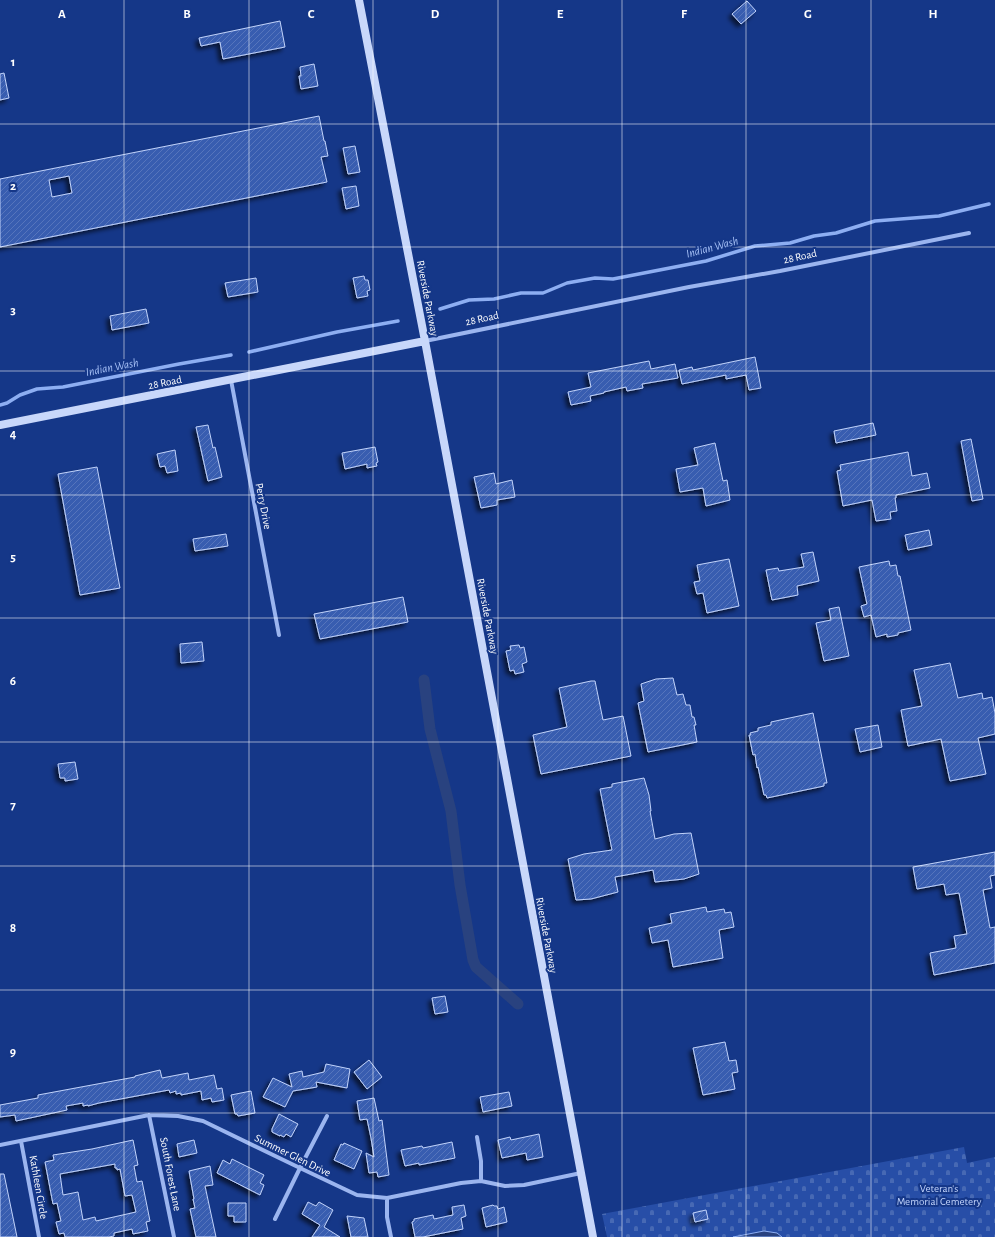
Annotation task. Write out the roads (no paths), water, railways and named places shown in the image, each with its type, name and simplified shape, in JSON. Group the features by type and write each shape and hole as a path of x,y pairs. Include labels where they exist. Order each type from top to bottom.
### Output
{"main road":[{"name":"Riverside Parkway","path":"359,0 425,341 593,1237"},
{"name":"28 Road","path":"0,425 425,341"}],"street":[{"name":"28 Road","path":"425,341 689,287 780,272 969,232"},
{"name":"Perry Drive","path":"231,380 280,635"},
{"name":"Summer Glen Drive","path":"0,1145 149,1115 178,1116 203,1121 357,1195 387,1198 462,1183 481,1181 505,1186 524,1186 581,1172"},
{"name":"South Forest Lane","path":"149,1115 174,1237"},
{"path":"275,1220 327,1116"},
{"path":"477,1137 481,1161 481,1181"},
{"name":"Kathleen Circle","path":"21,1141 39,1237"},
{"path":"387,1198 387,1217 391,1237"}],"waterway":[{"name":"Indian Wash","path":"440,309 469,300 494,299 521,293 543,293 567,283 595,278 613,279 706,261 755,246 790,243 814,236 836,233 875,221 939,216 989,204"},
{"name":"Indian Wash","path":"249,352 337,332 398,321"},
{"name":"Indian Wash","path":"0,405 7,403 20,395 37,389 63,387 231,355"},
{"path":"424,680 430,729 451,811 460,885 473,960 476,967 518,1004"}],"park label":[{"name":"Veteran's Memorial Cemetery","path":"939,1194"}]}
